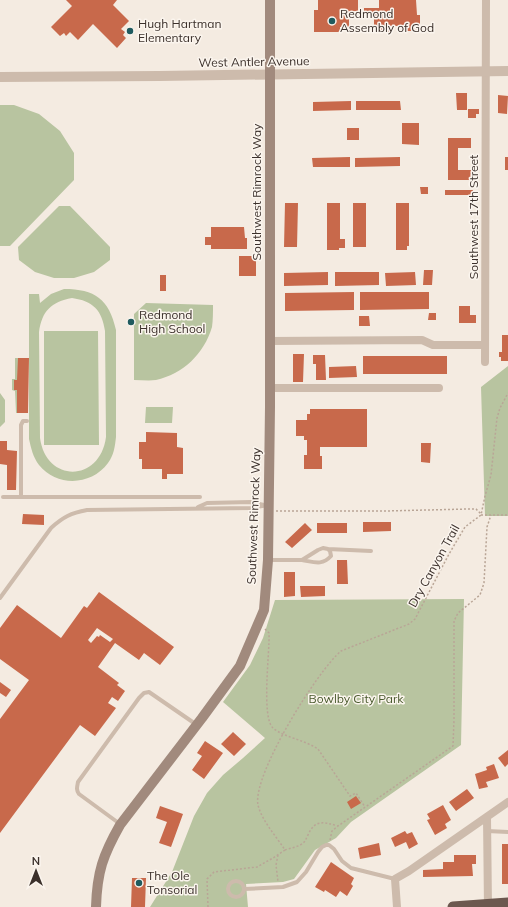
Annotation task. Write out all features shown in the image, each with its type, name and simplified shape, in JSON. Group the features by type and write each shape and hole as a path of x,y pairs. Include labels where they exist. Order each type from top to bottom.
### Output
{"highway":[{"path":"453,907 488,906 508,903"}],"main road":[{"name":"Southwest Rimrock Way","path":"96,907 97,884 101,863 109,843 120,825 197,726 240,666 264,610 268,560 269,508 270,0"}],"street":[{"name":"Southwest 17th Street","path":"485,362 486,0"},
{"name":"West Antler Avenue","path":"0,77 508,71"},
{"path":"270,341 422,340 433,345 485,345"},
{"path":"270,388 439,388"},
{"path":"397,907 395,879 508,802"},
{"path":"486,817 488,906"}],"lane":[{"path":"21,497 21,425 23,421 27,421"},
{"path":"3,497 200,497"},
{"path":"0,598 51,528 74,512 87,510 269,508"},
{"path":"302,560 323,548 371,551"},
{"path":"268,560 302,560 319,563 326,561 331,556 328,549"},
{"path":"120,825 79,794 77,787 78,782 139,698 144,693 149,692 197,726"},
{"path":"487,831 508,832"},
{"path":"244,889 278,887 297,882 306,872 322,847 329,845 334,849 342,861 351,868 395,879"}],"path":[{"path":"508,393 500,408 497,418 491,475 481,515 508,515"},
{"name":"Dry Canyon Trail","path":"269,508 386,511 476,509 481,515 465,527 449,554 416,618 410,624 341,651 333,657 283,733 261,779 258,793 258,805 264,819 285,850"},
{"path":"329,845 330,835 338,826 453,746 454,622 458,613 480,596 484,583 487,527 491,515"},
{"path":"259,623 269,633 267,677 268,720 272,728 318,748 350,796 356,793 365,807"},
{"path":"208,907 207,879 214,872 257,867 285,850 302,845 316,824 322,822 338,826"},
{"path":"278,855 276,864 278,887"}],"green space":[{"path":"0,105 14,105 39,114 60,131 74,153 74,180 10,246 0,246"},
{"path":"59,206 70,206 110,247 110,260 94,272 74,278 54,278 35,272 19,260 18,247"},
{"path":"64,289 75,289 92,294 105,303 113,319 116,330 115,447 110,460 101,471 83,480 64,480 46,472 35,459 29,439 29,294 39,294 40,303 51,294","holes":["72,298 91,304 99,312 104,324 106,437 102,452 94,463 84,469 73,472 62,470 52,463 44,453 40,438 39,332 42,318 53,305"]},
{"path":"146,303 213,305 212,327 204,346 183,368 166,377 156,380 134,380 134,314"},
{"path":"44,331 98,331 99,445 44,445"},
{"path":"15,358 28,358 28,413 16,413 15,391 12,390 12,379 15,379"},
{"path":"508,366 508,516 485,516 481,387"},
{"path":"0,393 5,400 5,422 0,427"},
{"path":"146,407 173,407 172,423 145,423"},
{"name":"Bowlby City Park","path":"464,599 461,745 351,822 336,838 315,850 294,879 283,882 246,884 248,907 150,907 172,872 194,816 207,793 223,775 265,738 223,702 250,665 263,638 275,600"}],"building":[{"path":"66,0 117,0 113,5 129,21 121,29 125,32 123,35 126,38 117,48 93,24 78,40 70,32 66,36 64,33 60,36 51,27 72,6"},
{"name":"Redmond Assembly of God","path":"318,0 358,0 358,11 352,11 352,15 349,15 349,27 340,27 340,32 314,32 314,10 318,10"},
{"path":"379,0 416,0 417,15 420,15 420,31 405,31 405,26 389,26 390,32 374,32 374,17 364,17 364,8 379,8"},
{"path":"456,93 467,93 467,110 457,110"},
{"path":"498,95 508,96 507,114 498,113"},
{"path":"351,101 351,110 313,111 313,102"},
{"path":"356,101 400,101 401,110 356,110"},
{"path":"468,109 479,109 479,114 476,114 476,118 468,118"},
{"path":"402,123 419,123 419,145 402,144"},
{"path":"347,128 359,128 359,140 347,140"},
{"path":"448,138 471,138 471,148 458,148 458,170 472,170 472,180 448,180"},
{"path":"350,157 350,167 313,167 312,158"},
{"path":"400,157 400,166 355,167 355,158"},
{"path":"505,157 508,157 508,170 505,170"},
{"path":"420,187 428,187 428,194 421,194"},
{"path":"445,190 473,190 473,195 445,195"},
{"path":"285,203 298,203 297,247 284,247"},
{"path":"327,203 340,203 340,239 345,239 345,248 339,248 339,250 327,250"},
{"path":"353,203 366,203 366,247 353,247"},
{"path":"396,203 409,203 409,246 407,246 407,250 396,250"},
{"path":"211,227 244,227 245,238 247,238 247,249 211,249 211,245 205,245 205,237 211,237"},
{"path":"239,256 256,256 256,276 239,276"},
{"path":"424,270 433,270 432,285 423,285"},
{"path":"328,272 328,285 284,286 284,273"},
{"path":"335,272 379,272 379,285 335,286"},
{"path":"415,272 416,285 386,286 385,273"},
{"path":"160,275 166,275 166,291 160,291"},
{"path":"354,292 354,310 285,311 285,293"},
{"path":"360,292 429,292 429,309 360,310"},
{"path":"459,306 470,306 470,315 476,315 476,323 459,323"},
{"path":"429,313 436,313 436,320 428,320"},
{"path":"359,316 369,316 370,326 359,326"},
{"path":"502,335 508,335 508,361 501,361 501,357 499,357 499,352 502,352"},
{"path":"293,354 304,354 303,382 293,382"},
{"path":"313,355 325,355 326,380 316,380 316,364 313,364"},
{"path":"363,356 447,356 447,374 363,374"},
{"path":"18,358 29,358 28,413 17,413 17,390 14,390 14,380 17,380"},
{"path":"356,366 357,377 329,378 329,367"},
{"path":"310,409 367,409 367,447 320,447 322,469 304,469 304,455 307,455 307,440 304,440 304,436 296,436 296,420 307,420 307,414 310,414"},
{"path":"146,432 177,433 177,447 183,448 183,474 167,474 167,479 162,479 162,469 142,469 142,459 139,459 139,442 146,442"},
{"path":"0,441 7,441 7,450 17,451 16,490 7,490 7,465 0,464"},
{"path":"421,443 431,443 430,463 421,462"},
{"path":"23,514 44,515 44,525 22,524"},
{"path":"363,522 391,522 391,531 363,532"},
{"path":"305,523 312,530 292,548 285,542"},
{"path":"317,523 347,523 347,533 317,533"},
{"path":"337,560 347,560 348,584 337,584"},
{"path":"284,572 295,572 295,596 284,597"},
{"path":"300,586 325,586 325,596 301,597"},
{"path":"99,592 174,647 160,665 144,653 139,660 115,643 98,667 119,683 117,685 125,691 118,701 112,697 108,703 116,708 95,736 80,725 0,833 0,719 29,680 0,659 0,628 17,605 61,638 84,606 87,608","holes":["97,628 113,639 110,642 100,635 99,637 97,636 91,643 88,640"]},
{"path":"0,682 11,690 6,697 0,693"},
{"path":"233,732 246,744 234,756 221,744"},
{"path":"205,741 223,753 204,779 192,770 202,756 197,753"},
{"path":"508,750 508,764 505,767 498,758"},
{"path":"494,764 499,778 486,782 488,787 479,789 475,774 487,770 486,767"},
{"path":"467,789 474,798 456,811 449,802"},
{"path":"356,796 361,803 351,809 347,802"},
{"path":"443,805 451,820 445,824 447,828 435,835 427,820 430,819 427,814"},
{"path":"160,806 183,814 171,847 159,843 167,822 156,818"},
{"path":"405,831 407,834 412,832 418,844 409,849 406,842 395,847 391,838"},
{"path":"379,843 381,855 360,859 358,848"},
{"path":"502,844 508,844 508,884 502,884"},
{"path":"454,855 476,855 476,864 472,864 473,876 423,877 423,870 443,869 443,862 454,862"},
{"path":"331,862 354,878 351,884 353,886 347,896 340,891 336,897 325,890 324,892 315,887"},
{"path":"132,878 146,878 145,907 131,907"}],"place":[{"name":"Redmond Assembly of God","path":"332,21"},
{"name":"Hugh Hartman Elementary","path":"130,31"},
{"name":"Redmond High School","path":"131,322"},
{"name":"The Ole Tonsorial","path":"139,883"}]}
